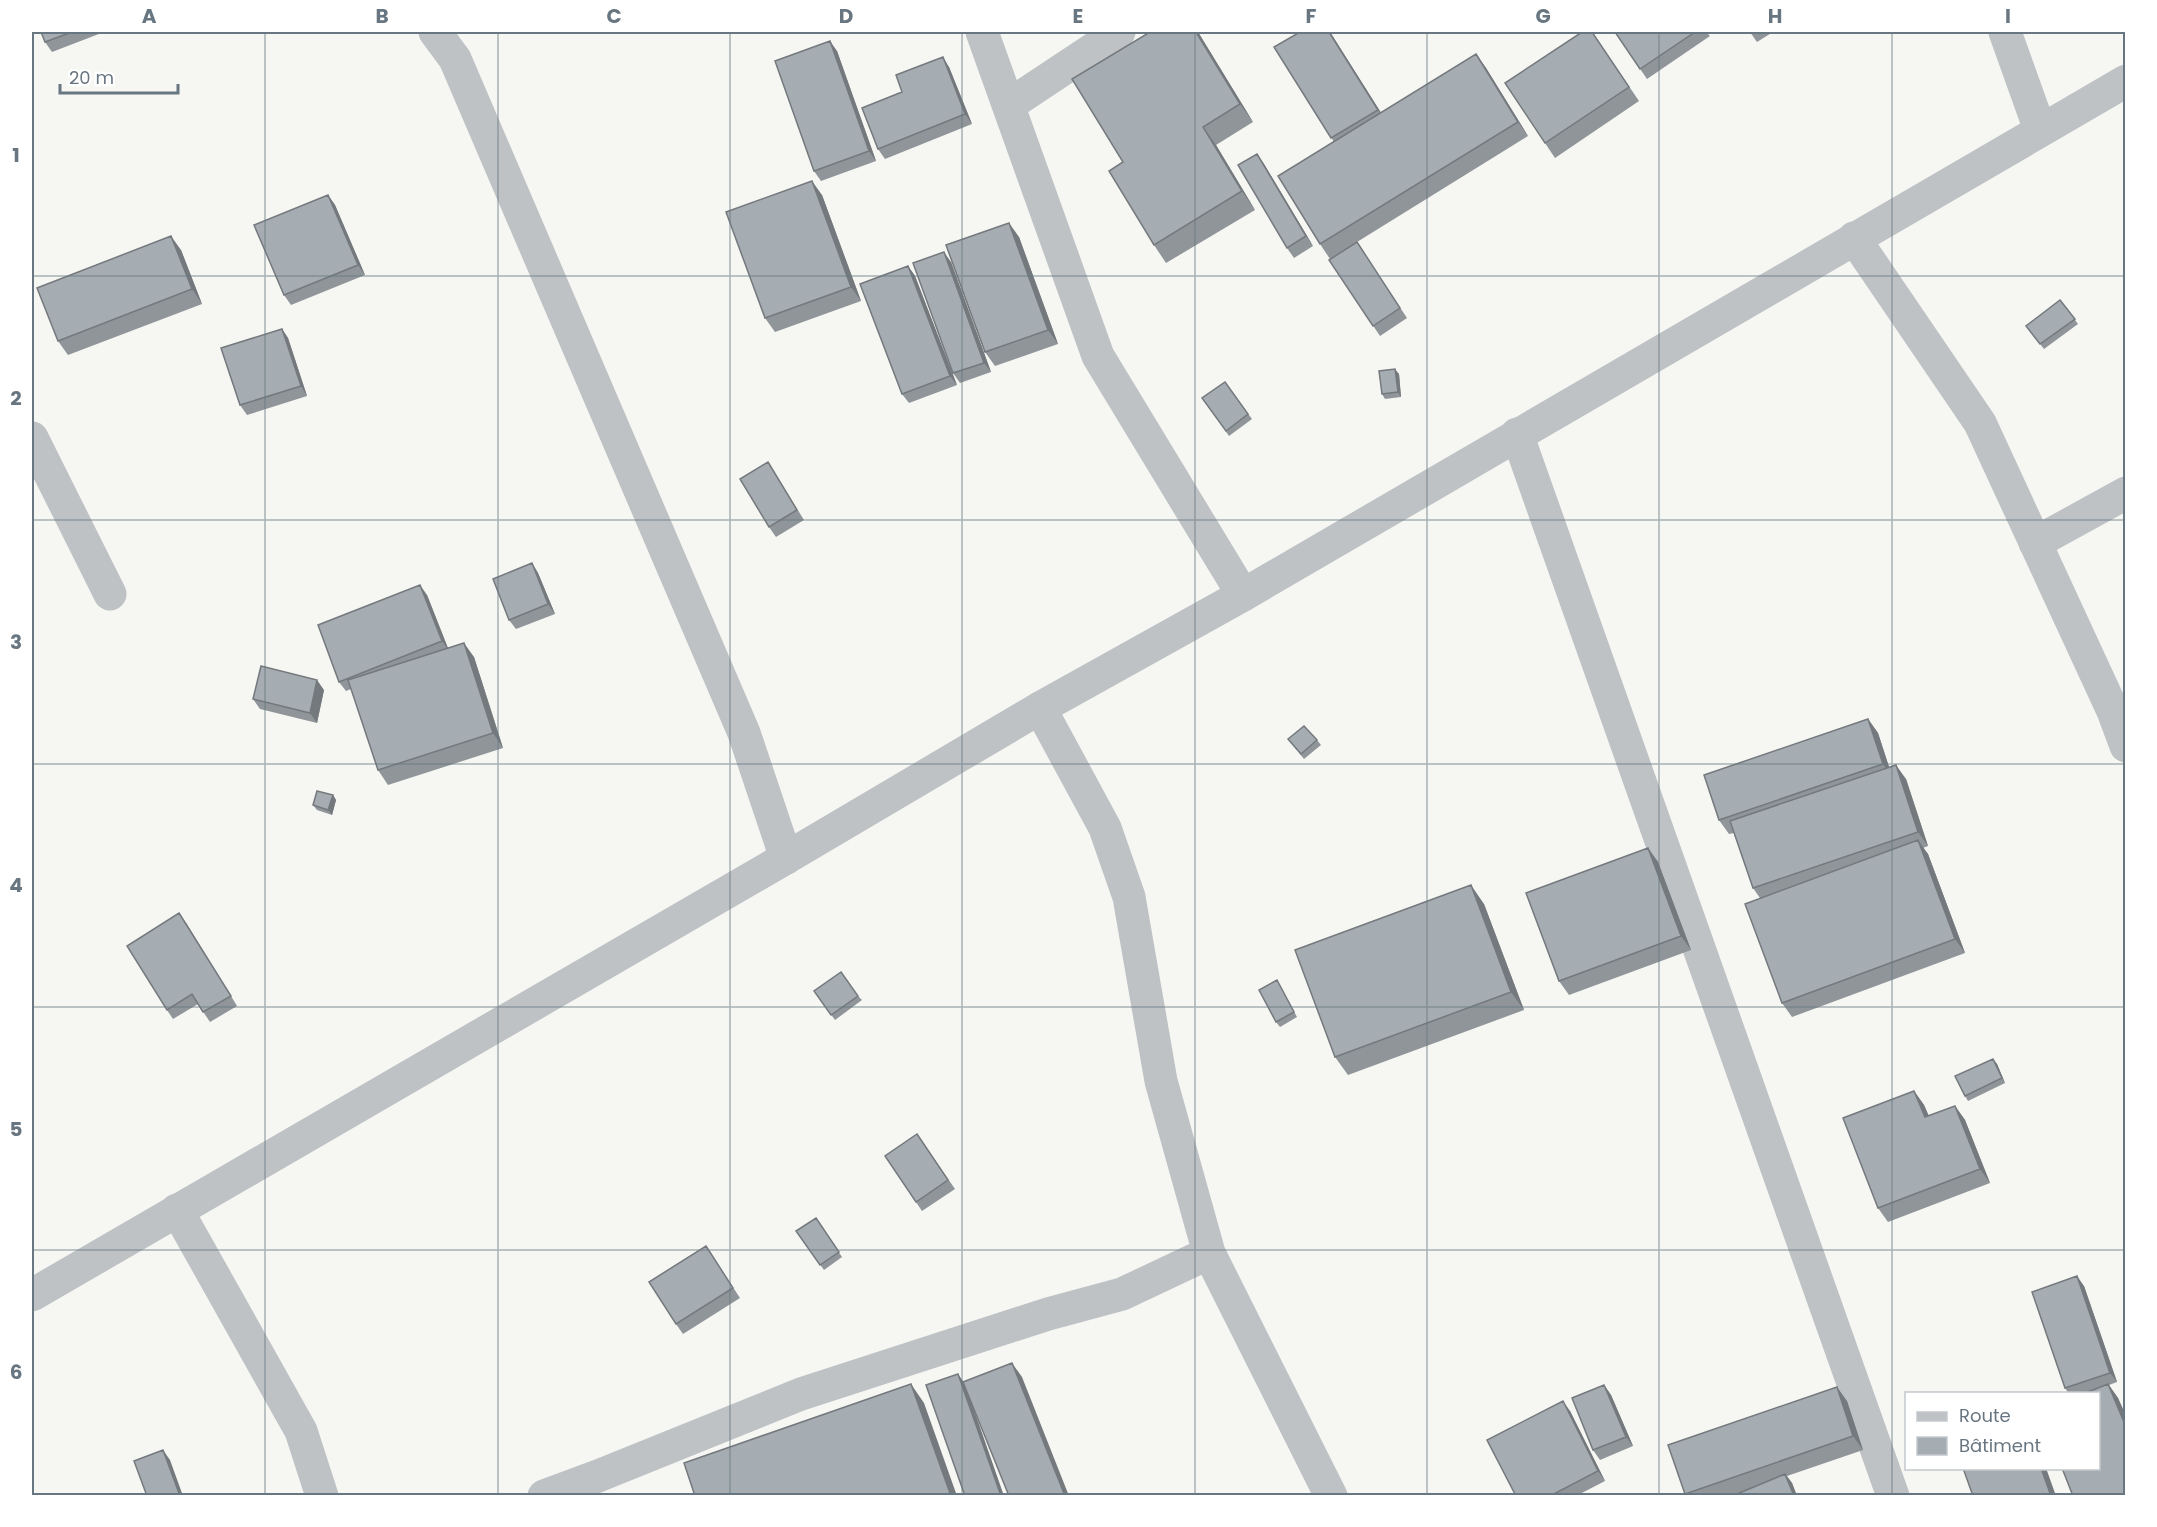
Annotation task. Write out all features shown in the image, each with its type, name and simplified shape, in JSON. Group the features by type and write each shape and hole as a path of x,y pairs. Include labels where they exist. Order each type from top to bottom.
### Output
{"street":[{"path":"435,32 455,59 744,733 786,858"},
{"path":"982,32 1098,356 1243,595"},
{"path":"1009,105 1119,32"},
{"path":"2005,32 2040,130"},
{"path":"32,1295 786,858 1040,708 1243,595 2126,81"},
{"path":"1854,238 1980,423 2113,711 2126,746"},
{"path":"1517,434 1893,1496"},
{"path":"32,438 110,594"},
{"path":"2035,543 2126,493"},
{"path":"1040,708 1105,828 1129,897 1161,1081 1209,1253 1331,1496"},
{"path":"177,1210 301,1431 322,1496"},
{"path":"544,1496 801,1394 1048,1314 1122,1294 1209,1253"}],"building":[{"path":"41,32 72,32 45,42"},
{"path":"1150,32 1196,32 1240,104 1203,127 1242,191 1154,245 1109,171 1123,162 1072,79"},
{"path":"1300,32 1329,32 1378,110 1331,138 1274,47"},
{"path":"1582,32 1592,32 1629,87 1545,143 1505,83"},
{"path":"1615,32 1695,32 1640,69"},
{"path":"830,41 869,151 814,171 775,61"},
{"path":"1476,54 1518,122 1320,244 1278,176"},
{"path":"943,57 965,114 878,149 862,108 902,92 896,75"},
{"path":"1257,154 1306,236 1287,248 1238,165"},
{"path":"812,181 851,287 765,318 726,212"},
{"path":"328,195 358,265 284,295 254,225"},
{"path":"1009,223 1048,330 985,352 946,245"},
{"path":"171,236 192,289 58,341 37,288"},
{"path":"1357,242 1400,308 1373,326 1329,260"},
{"path":"944,252 984,363 953,373 913,263"},
{"path":"908,266 950,376 902,394 860,284"},
{"path":"2060,300 2075,319 2040,344 2026,326"},
{"path":"282,329 301,386 240,405 221,348"},
{"path":"1395,369 1398,392 1382,394 1379,371"},
{"path":"1225,382 1248,414 1226,431 1202,398"},
{"path":"768,462 797,510 769,527 740,479"},
{"path":"532,563 548,604 509,620 493,579"},
{"path":"420,585 442,641 339,682 318,625"},
{"path":"464,643 493,733 378,770 348,680"},
{"path":"261,666 317,680 310,713 253,699"},
{"path":"1868,719 1883,764 1719,820 1704,775"},
{"path":"1304,726 1317,740 1301,754 1288,739"},
{"path":"1896,765 1918,832 1753,888 1730,821"},
{"path":"317,791 333,795 328,810 313,805"},
{"path":"1918,840 1955,939 1782,1003 1745,904"},
{"path":"1648,848 1681,936 1559,981 1526,893"},
{"path":"1471,885 1511,992 1335,1057 1295,950"},
{"path":"179,913 231,996 203,1012 192,994 167,1010 127,946"},
{"path":"841,972 858,996 831,1015 814,991"},
{"path":"1277,980 1294,1012 1276,1022 1259,990"},
{"path":"1993,1059 2002,1078 1965,1096 1955,1076"},
{"path":"1914,1091 1925,1117 1955,1106 1980,1169 1878,1208 1843,1118"},
{"path":"917,1134 948,1180 916,1202 885,1156"},
{"path":"816,1218 839,1252 820,1265 796,1231"},
{"path":"706,1246 733,1288 676,1324 649,1282"},
{"path":"2077,1276 2110,1373 2065,1388 2032,1292"},
{"path":"1012,1363 1065,1496 1009,1496 963,1382"},
{"path":"958,1374 1001,1496 965,1496 926,1385"},
{"path":"911,1384 951,1496 695,1496 684,1463"},
{"path":"2108,1384 2126,1427 2126,1494 2123,1496 2073,1496 2063,1470 2100,1470 2100,1392 2088,1392"},
{"path":"1604,1385 1626,1437 1593,1450 1572,1398"},
{"path":"1837,1387 1853,1436 1685,1494 1668,1445"},
{"path":"1563,1401 1598,1471 1550,1496 1516,1496 1487,1440"},
{"path":"163,1450 180,1496 147,1496 134,1461"},
{"path":"1964,1470 2042,1470 2051,1496 1973,1496"},
{"path":"1785,1474 1794,1496 1732,1496"}]}
